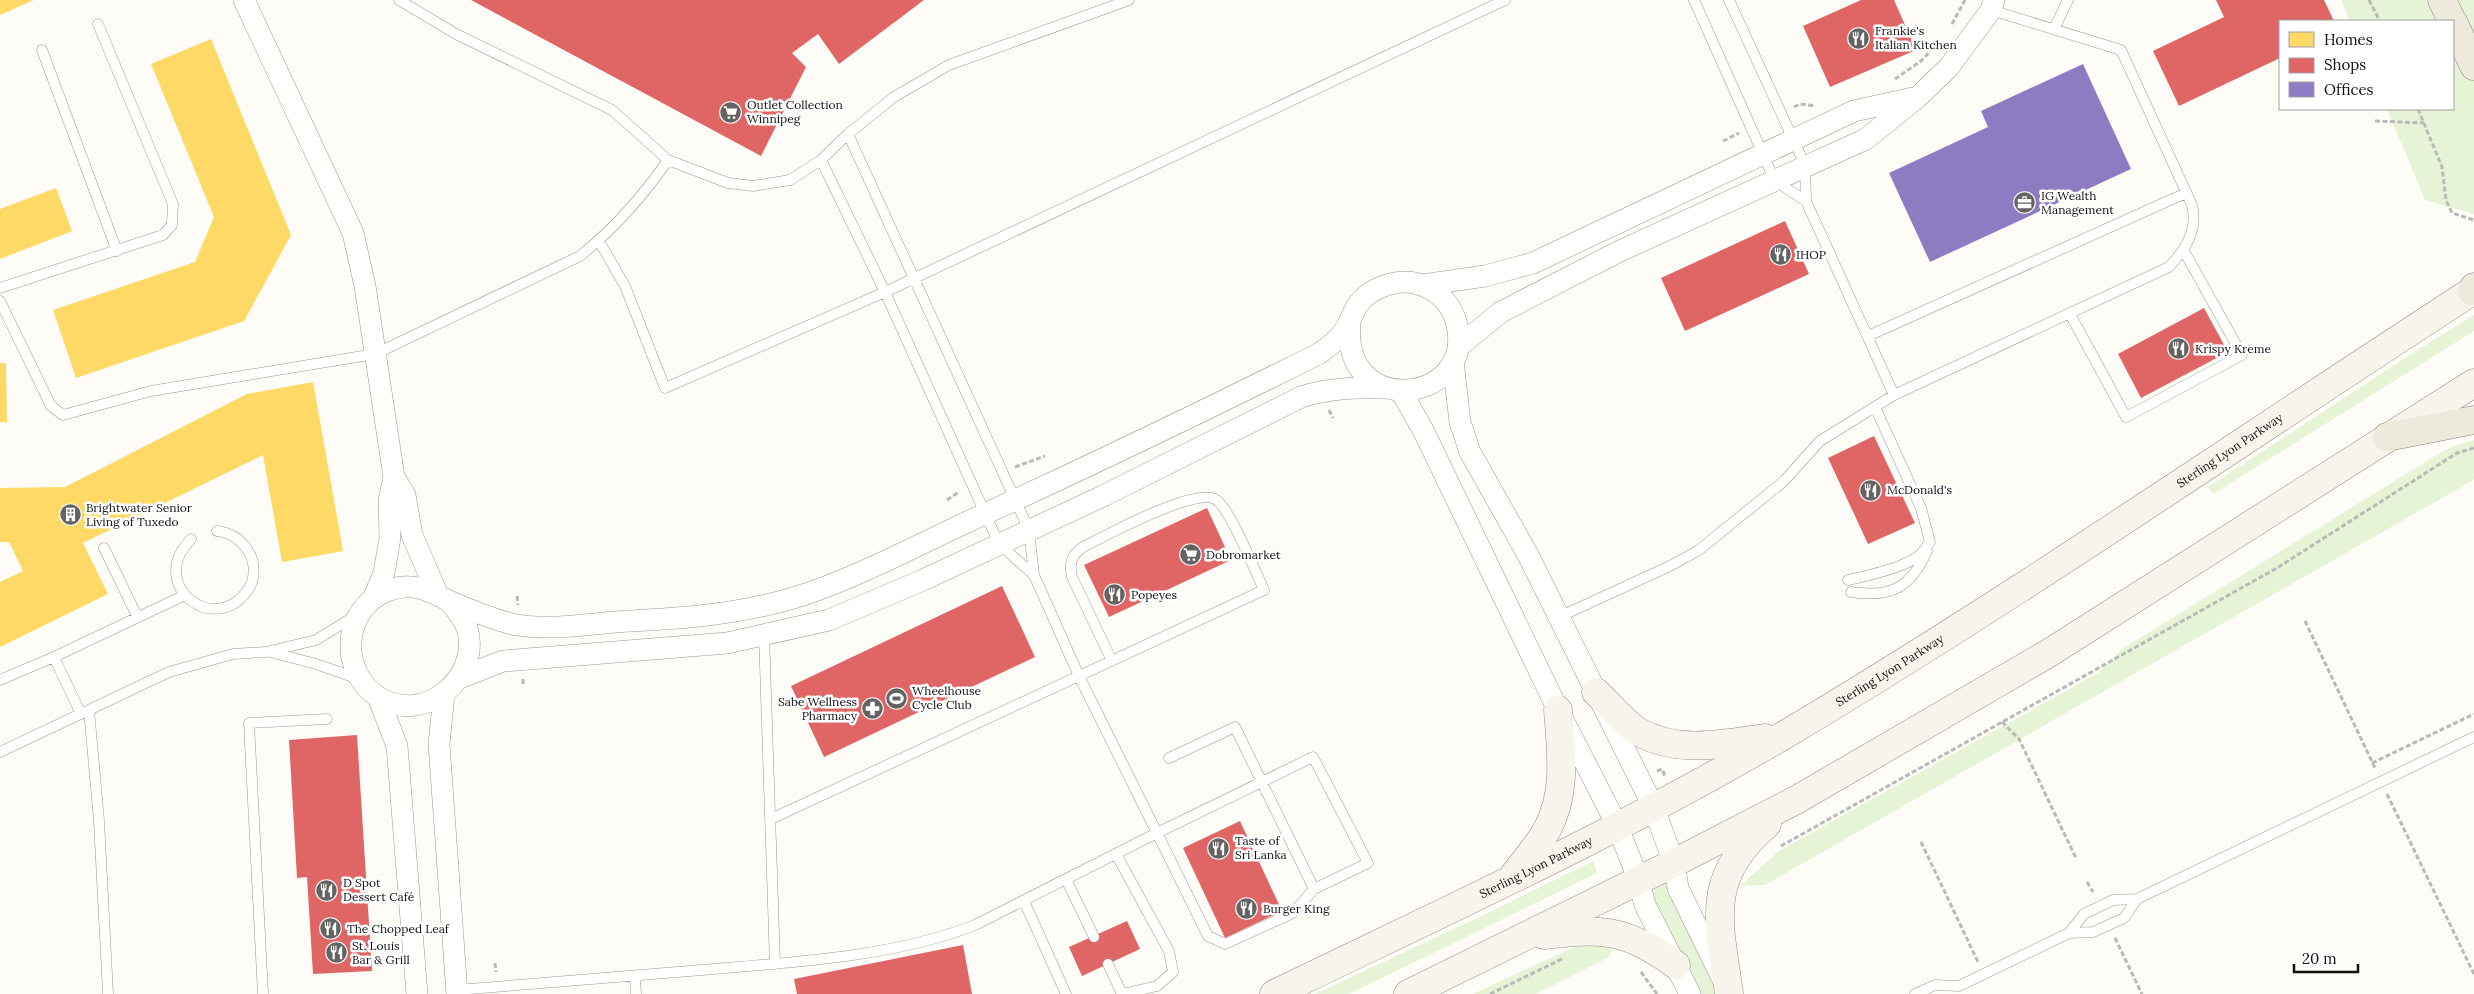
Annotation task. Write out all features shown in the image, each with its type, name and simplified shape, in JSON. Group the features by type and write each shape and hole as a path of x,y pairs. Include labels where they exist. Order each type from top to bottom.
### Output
{"main road":[{"path":"2442,0 2451,20"},
{"path":"2454,26 2474,66"},
{"name":"Sterling Lyon Parkway","path":"1274,994 1510,880 1653,806 1783,735 2002,601 2474,289"},
{"path":"1408,994 1639,881 1798,799 2049,653 2474,383"},
{"path":"2387,437 2474,420"},
{"path":"1596,692 1638,732 1672,744 1705,747 1783,735"},
{"path":"1510,880 1547,829 1557,808 1563,772 1558,710"},
{"path":"1729,994 1719,916 1724,879 1747,841 1798,799"},
{"path":"1522,938 1586,930 1624,935 1652,947 1676,965"}],"street":[{"path":"244,0 353,234 365,286 394,478 389,500 390,538 384,573 352,629 350,647 353,664 360,680 378,697 394,704 412,706 429,702 444,694 460,678 467,662 468,637 460,613 443,597 412,535 405,495 394,478"},
{"path":"460,678 503,661 727,643 828,620 1030,530 1301,397 1315,392 1356,387 1416,390 1431,384 1443,374 1455,354 1501,312 1620,251 1866,139 1918,97 1949,67 1993,5"},
{"path":"1423,285 1485,276 1533,263 1854,111 1918,97"},
{"path":"366,606 388,590 404,587 421,587 516,624 567,626 706,615 758,606 808,594 1072,475 1320,353 1340,337 1350,323 1357,306 1370,293 1387,284 1405,281 1423,285 1437,293 1451,310 1458,332 1455,354 1460,422 1470,452 1528,555 1653,806 1674,863 1678,888 1729,994"},
{"path":"1350,323 1350,347 1359,369 1371,381 1393,390 1424,432 1558,710 1617,825 1639,881 1645,905 1690,994"},
{"path":"444,694 439,744 457,992"},
{"path":"378,697 397,746 416,994"}],"lane":[{"path":"400,0 456,34 612,110 668,160 728,183 753,186 790,180 821,160 848,134 894,97 949,65 1128,0"},
{"path":"599,241 625,286 665,388 885,292 1505,0"},
{"path":"1694,0 1775,180 1806,201"},
{"path":"1729,0 1805,166 1806,201 1894,395"},
{"path":"2054,29 2068,0"},
{"path":"1559,617 1672,565 1699,550 1784,481 1820,441 1894,395 2170,267 2184,251 2192,232 2195,218 2186,192 2121,50 2054,29 1993,5"},
{"path":"0,288 162,235 172,225 173,204 98,24"},
{"path":"42,50 117,250"},
{"path":"457,992 512,990 635,976 775,964 897,948 944,937 1024,901 1157,833 1312,757 1368,862 1314,889 1294,913 1225,944 1208,936 1157,833 1079,676 1034,575 1030,530 848,134"},
{"path":"0,301 51,406 62,415 152,391 375,354 580,256 599,241 645,193 668,160"},
{"path":"821,160 885,292 999,544 1034,575"},
{"path":"1868,336 2186,192"},
{"path":"2070,314 2126,417 2242,355 2184,251"},
{"path":"1851,592 1872,595 1894,590 1906,584 1922,562 1930,542 1921,508 1875,407"},
{"path":"771,820 1079,676 1112,661 1264,590 1227,512 1216,499 1192,498 1143,518 1083,547 1073,554 1069,565 1072,577 1112,661"},
{"path":"191,539 182,549 176,560 178,584 184,595 195,604 207,608 221,609 233,604 244,596 251,584 254,571 252,558 246,546 236,537 217,531"},
{"path":"1848,580 1878,573 1920,555 1930,542"},
{"path":"104,548 137,616"},
{"path":"0,680 54,657 184,595"},
{"path":"0,752 169,672 233,654 266,652 316,640 366,606"},
{"path":"764,634 775,964"},
{"path":"266,652 316,664 360,680"},
{"path":"54,657 85,712 99,821 108,994"},
{"path":"262,994 249,724 327,718"},
{"path":"1169,758 1234,727 1314,889"},
{"path":"2069,933 2084,914 2113,900 2137,899 2474,737"},
{"path":"1108,964 1122,994 1157,986 1172,972 1169,951 1116,854"},
{"path":"1066,880 1094,937"},
{"path":"1916,994 1935,985 1957,990 1984,974 2069,933 2093,932 2124,918 2137,899"},
{"path":"1024,901 1066,994"},
{"path":"635,976 636,994"}],"path":[{"path":"1951,26 1965,0"},
{"path":"2369,0 2379,20"},
{"path":"1890,83 1920,61 1947,34"},
{"path":"2418,110 2442,167 2446,200 2452,213 2474,220"},
{"path":"2375,121 2424,123"},
{"path":"1780,846 2276,568 2457,453 2474,448"},
{"path":"2305,621 2474,974"},
{"path":"2372,763 2474,714"},
{"path":"2002,722 2020,739 2076,858"},
{"path":"1920,842 1984,974"},
{"path":"2088,882 2096,898"},
{"path":"2112,933 2142,994"}],"green space":[{"path":"2341,0 2474,0 2474,214 2425,200 2387,110 2454,110 2454,20 2350,20"},
{"path":"2474,315 2474,331 2213,494 2208,487 2422,347"},
{"path":"2474,440 2474,479 2470,482 1765,885 1740,886 1779,851 2098,673 2122,649 2432,458 2453,446"},
{"path":"1593,861 1597,873 1349,994 1315,994 1492,911"},
{"path":"1674,863 1729,994 1690,994 1639,881"},
{"path":"1614,944 1609,957 1536,994 1473,994 1572,948"}],"building: Homes":[{"path":"0,0 34,0 0,15"},
{"path":"211,39 291,235 244,321 76,378 53,310 195,262 214,217 151,64"},
{"path":"56,188 72,231 0,259 0,209"},
{"path":"0,363 6,363 7,422 0,422"},
{"name":"Brightwater Senior Living of Tuxedo","path":"313,382 343,551 282,562 263,455 83,543 108,594 0,647 0,582 23,571 9,542 0,542 0,488 65,487 247,394"}],"building: Shops":[{"name":"Outlet Collection Winnipeg","path":"471,0 924,0 839,64 818,34 792,53 806,67 761,156"},
{"name":"Frankie's Italian Kitchen","path":"1861,0 1894,0 1916,50 1830,87 1803,26"},
{"path":"2216,0 2324,0 2334,20 2279,20 2279,58 2179,106 2153,51 2224,17"},
{"path":"1785,221 1809,274 1685,331 1661,278"},
{"path":"2204,308 2228,352 2141,398 2118,354"},
{"name":"McDonald's","path":"1874,436 1915,523 1868,544 1828,458"},
{"path":"1207,508 1231,560 1109,617 1084,565"},
{"path":"1002,586 1035,657 824,757 791,686"},
{"path":"357,735 372,971 313,974 307,877 297,878 289,740"},
{"path":"1240,821 1282,911 1225,938 1183,848"},
{"path":"1127,921 1140,949 1082,976 1069,947"},
{"path":"963,945 972,994 797,994 794,979"}],"building: Offices":[{"path":"2083,64 2131,169 1930,262 1889,173 1988,127 1981,111"}],"place":[{"name":"Frankie's Italian Kitchen","path":"1859,38"},
{"name":"Outlet Collection Winnipeg","path":"731,112"},
{"name":"IG Wealth Management","path":"2025,203"},
{"name":"IHOP","path":"1780,255"},
{"name":"Krispy Kreme","path":"2179,349"},
{"name":"McDonald's","path":"1871,490"},
{"name":"Brightwater Senior Living of Tuxedo","path":"70,515"},
{"name":"Dobromarket","path":"1190,555"},
{"name":"Popeyes","path":"1115,595"},
{"name":"Wheelhouse Cycle Club","path":"896,698"},
{"name":"Sabe Wellness Pharmacy","path":"873,709"},
{"name":"Taste of Sri Lanka","path":"1219,848"},
{"name":"D Spot Dessert Café","path":"327,890"},
{"name":"Burger King","path":"1247,909"},
{"name":"The Chopped Leaf","path":"331,929"},
{"name":"St. Louis Bar & Grill","path":"336,953"}]}
